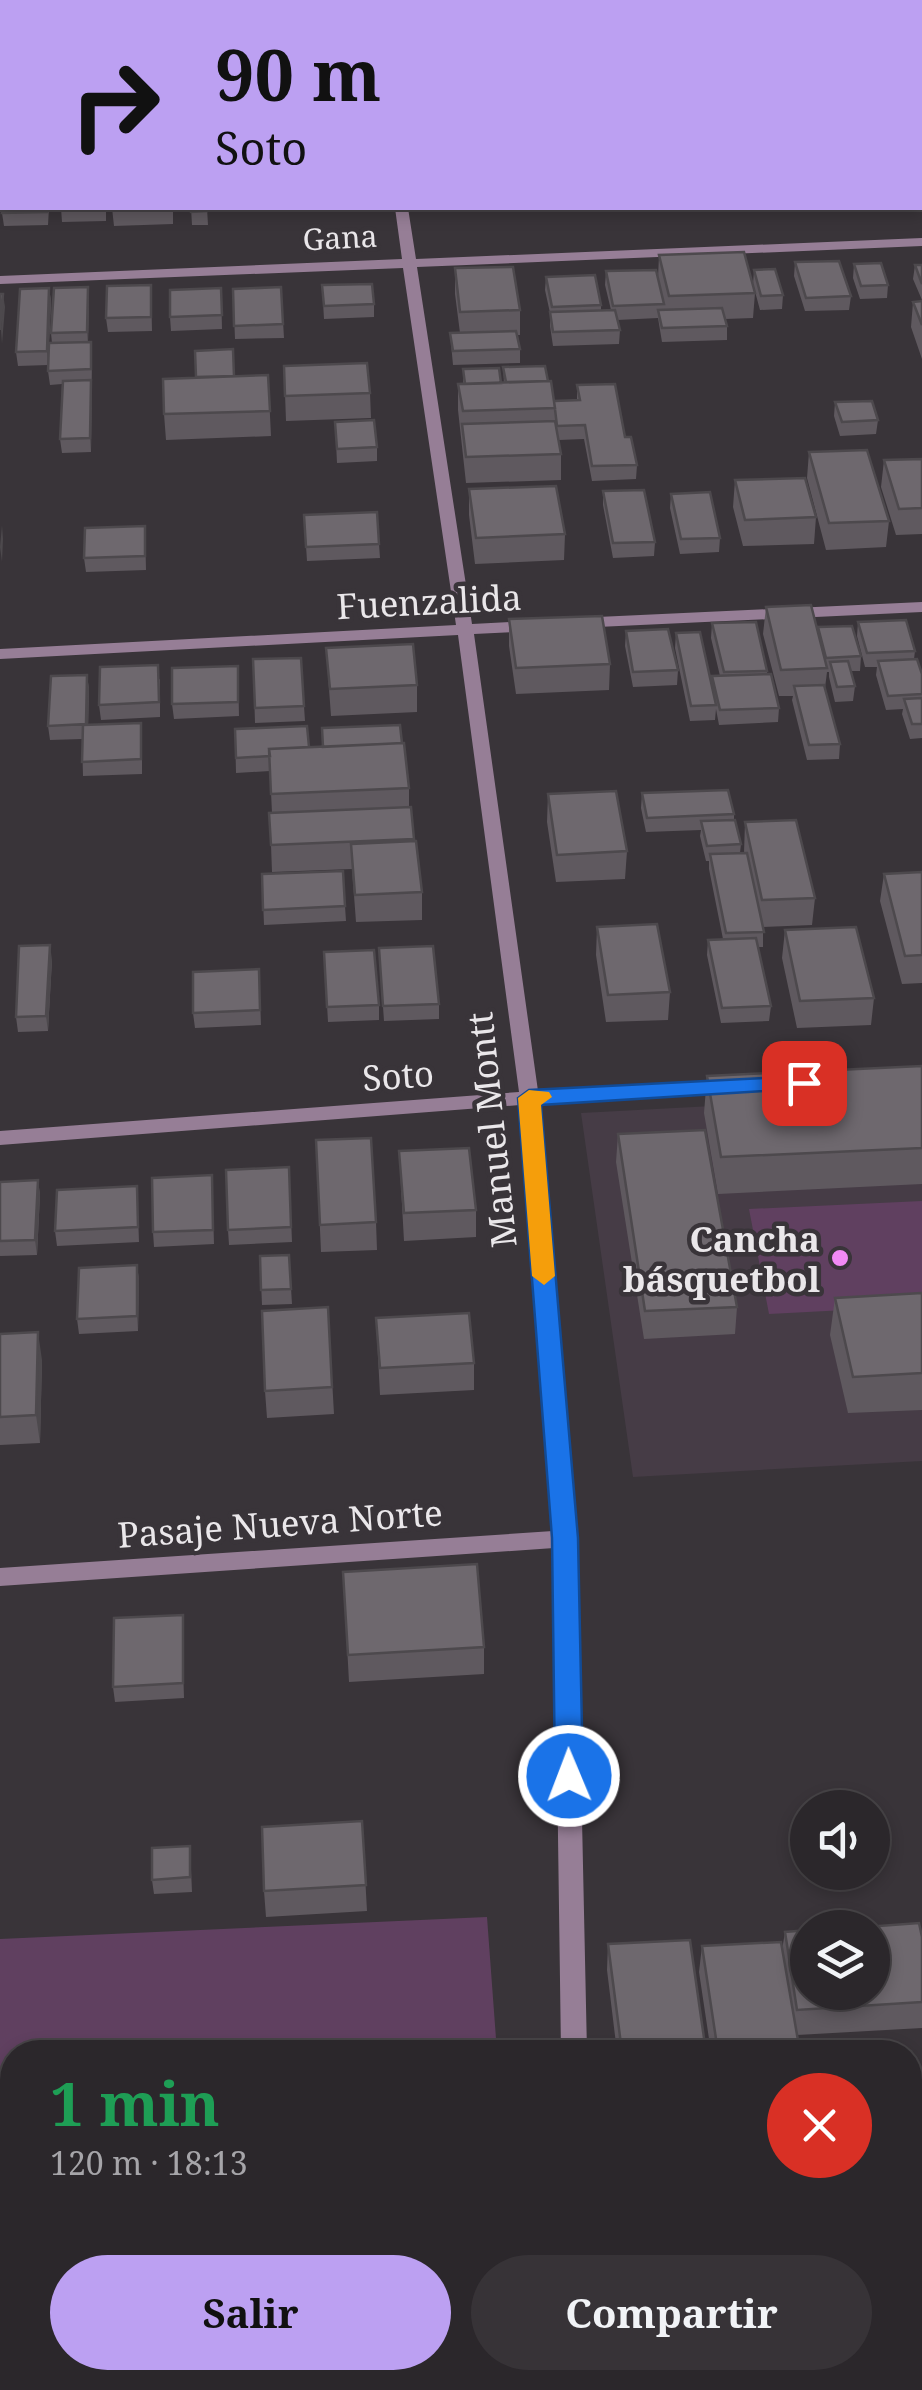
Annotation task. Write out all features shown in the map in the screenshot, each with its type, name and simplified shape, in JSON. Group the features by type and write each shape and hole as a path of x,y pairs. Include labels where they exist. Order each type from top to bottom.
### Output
{"street":[{"name":"Manuel Montt","path":"401,210 465,629 529,1098 565,1538 574,2040"},
{"name":"Gana","path":"0,280 922,242"},
{"name":"Fuenzalida","path":"564,624 922,606"},
{"name":"Fuenzalida","path":"0,654 544,625"},
{"name":"Soto","path":"0,1138 529,1098 745,1086"},
{"name":"Pasaje Nueva Norte","path":"0,1576 565,1538"}],"shaded area":[{"path":"922,1095 922,1461 633,1477 581,1113"},
{"name":"Cancha básquetbol","path":"922,1201 922,1306 769,1314 749,1209"},
{"path":"487,1917 496,2040 0,2040 0,1939"}],"building":[{"path":"3,210 47,210 47,212 2,213"},
{"path":"744,252 755,293 669,296 659,255"},
{"path":"839,261 851,296 806,298 795,262"},
{"path":"881,263 888,285 861,286 854,264"},
{"path":"915,265 922,265 922,284"},
{"path":"513,267 520,310 460,312 455,268"},
{"path":"775,269 783,295 761,296 754,270"},
{"path":"656,270 664,304 613,306 606,271"},
{"path":"595,275 601,305 552,307 546,277"},
{"path":"372,284 374,304 324,306 322,285"},
{"path":"151,285 151,317 106,318 107,286"},
{"path":"88,287 87,332 51,333 54,288"},
{"path":"281,287 283,324 234,326 233,289"},
{"path":"49,288 47,351 16,352 20,289"},
{"path":"221,288 222,315 170,317 170,290"},
{"path":"922,301 922,325 913,302"},
{"path":"722,308 727,326 662,328 658,310"},
{"path":"615,310 620,330 553,332 550,312"},
{"path":"516,331 520,349 453,351 450,333"},
{"path":"91,342 91,369 48,371 49,343"},
{"path":"233,349 234,376 196,377 195,351"},
{"path":"367,363 370,393 285,396 284,366"},
{"path":"545,366 548,381 506,382 503,367"},
{"path":"499,368 501,383 465,384 463,369"},
{"path":"268,375 270,411 164,414 163,379"},
{"path":"91,380 90,438 60,439 63,381"},
{"path":"551,381 555,408 463,411 458,384"},
{"path":"615,384 625,437 631,437 637,465 592,466 585,425 557,426 554,401 580,400 577,385"},
{"path":"872,401 878,420 842,422 835,402"},
{"path":"374,420 377,447 337,449 335,422"},
{"path":"555,421 561,454 466,457 462,424"},
{"path":"867,450 889,521 829,523 809,452"},
{"path":"922,459 922,508 899,509 884,460"},
{"path":"805,478 816,517 745,520 735,480"},
{"path":"556,486 565,534 476,538 469,489"},
{"path":"644,490 655,542 613,543 603,491"},
{"path":"710,492 720,538 681,539 671,494"},
{"path":"377,512 379,544 306,547 304,515"},
{"path":"145,526 145,556 84,558 85,528"},
{"path":"811,605 827,668 781,670 766,607"},
{"path":"602,616 610,664 516,668 509,619"},
{"path":"906,620 915,651 867,653 858,622"},
{"path":"756,622 767,671 724,672 712,623"},
{"path":"852,626 861,656 826,658 818,627"},
{"path":"668,629 678,670 633,672 626,631"},
{"path":"700,632 716,705 691,706 676,633"},
{"path":"413,644 417,685 330,689 326,648"},
{"path":"301,658 304,706 255,708 253,659"},
{"path":"917,659 922,694 888,696 878,661"},
{"path":"848,661 855,686 837,687 830,662"},
{"path":"158,665 159,702 99,705 100,667"},
{"path":"238,666 238,702 172,704 172,668"},
{"path":"771,674 779,708 720,710 712,676"},
{"path":"87,675 86,724 48,726 51,676"},
{"path":"824,685 840,744 809,745 794,686"},
{"path":"922,698 922,724 912,724 904,699"},
{"path":"141,723 141,759 82,762 83,725"},
{"path":"400,725 402,743 323,747 322,728"},
{"path":"307,726 309,747 269,749 270,756 236,758 235,729"},
{"path":"404,743 409,788 271,794 269,749"},
{"path":"728,790 734,814 647,818 642,793"},
{"path":"616,791 627,851 557,855 548,794"},
{"path":"411,807 414,839 271,845 269,813"},
{"path":"735,820 741,844 707,846 701,821"},
{"path":"796,820 815,898 762,900 745,822"},
{"path":"416,841 422,892 355,895 351,844"},
{"path":"747,853 764,932 726,933 710,854"},
{"path":"343,871 345,906 263,910 262,874"},
{"path":"922,872 922,955 905,956 884,874"},
{"path":"657,924 670,992 608,995 597,927"},
{"path":"856,927 874,998 800,1001 785,930"},
{"path":"756,938 771,1006 722,1008 708,940"},
{"path":"50,945 46,1016 16,1017 19,946"},
{"path":"433,946 439,1004 383,1006 379,948"},
{"path":"374,950 379,1005 327,1007 324,952"},
{"path":"259,969 260,1010 193,1013 193,972"},
{"path":"922,1066 922,1148 721,1157 707,1076"},
{"path":"705,1130 737,1307 645,1311 618,1134"},
{"path":"371,1138 376,1222 320,1225 316,1140"},
{"path":"469,1148 476,1210 404,1213 399,1151"},
{"path":"289,1167 291,1227 228,1230 226,1170"},
{"path":"212,1175 213,1230 153,1232 152,1178"},
{"path":"38,1180 35,1240 0,1241 0,1182"},
{"path":"137,1186 138,1227 55,1231 57,1190"},
{"path":"289,1255 291,1289 261,1290 260,1256"},
{"path":"137,1265 137,1316 77,1319 79,1268"},
{"path":"922,1293 922,1373 853,1377 835,1298"},
{"path":"328,1307 332,1387 265,1391 262,1311"},
{"path":"469,1313 474,1363 380,1368 376,1318"},
{"path":"38,1332 36,1415 0,1417 0,1334"},
{"path":"477,1564 484,1647 348,1655 343,1572"},
{"path":"183,1615 183,1683 113,1687 114,1618"},
{"path":"362,1821 366,1885 264,1891 262,1827"},
{"path":"190,1846 190,1877 152,1880 152,1848"},
{"path":"919,1923 922,2002 890,2004 890,1925"},
{"path":"785,1932 790,1932 790,1964"},
{"path":"690,1940 704,2040 620,2040 608,1944"},
{"path":"781,1942 798,2040 716,2040 702,1946"}],"slow traffic":[{"path":"541,1097 529,1098 544,1276"}],"place":[{"name":"Cancha básquetbol","path":"840,1258"}],"route":[{"path":"569,1776 565,1538 529,1098 804,1083"}]}
